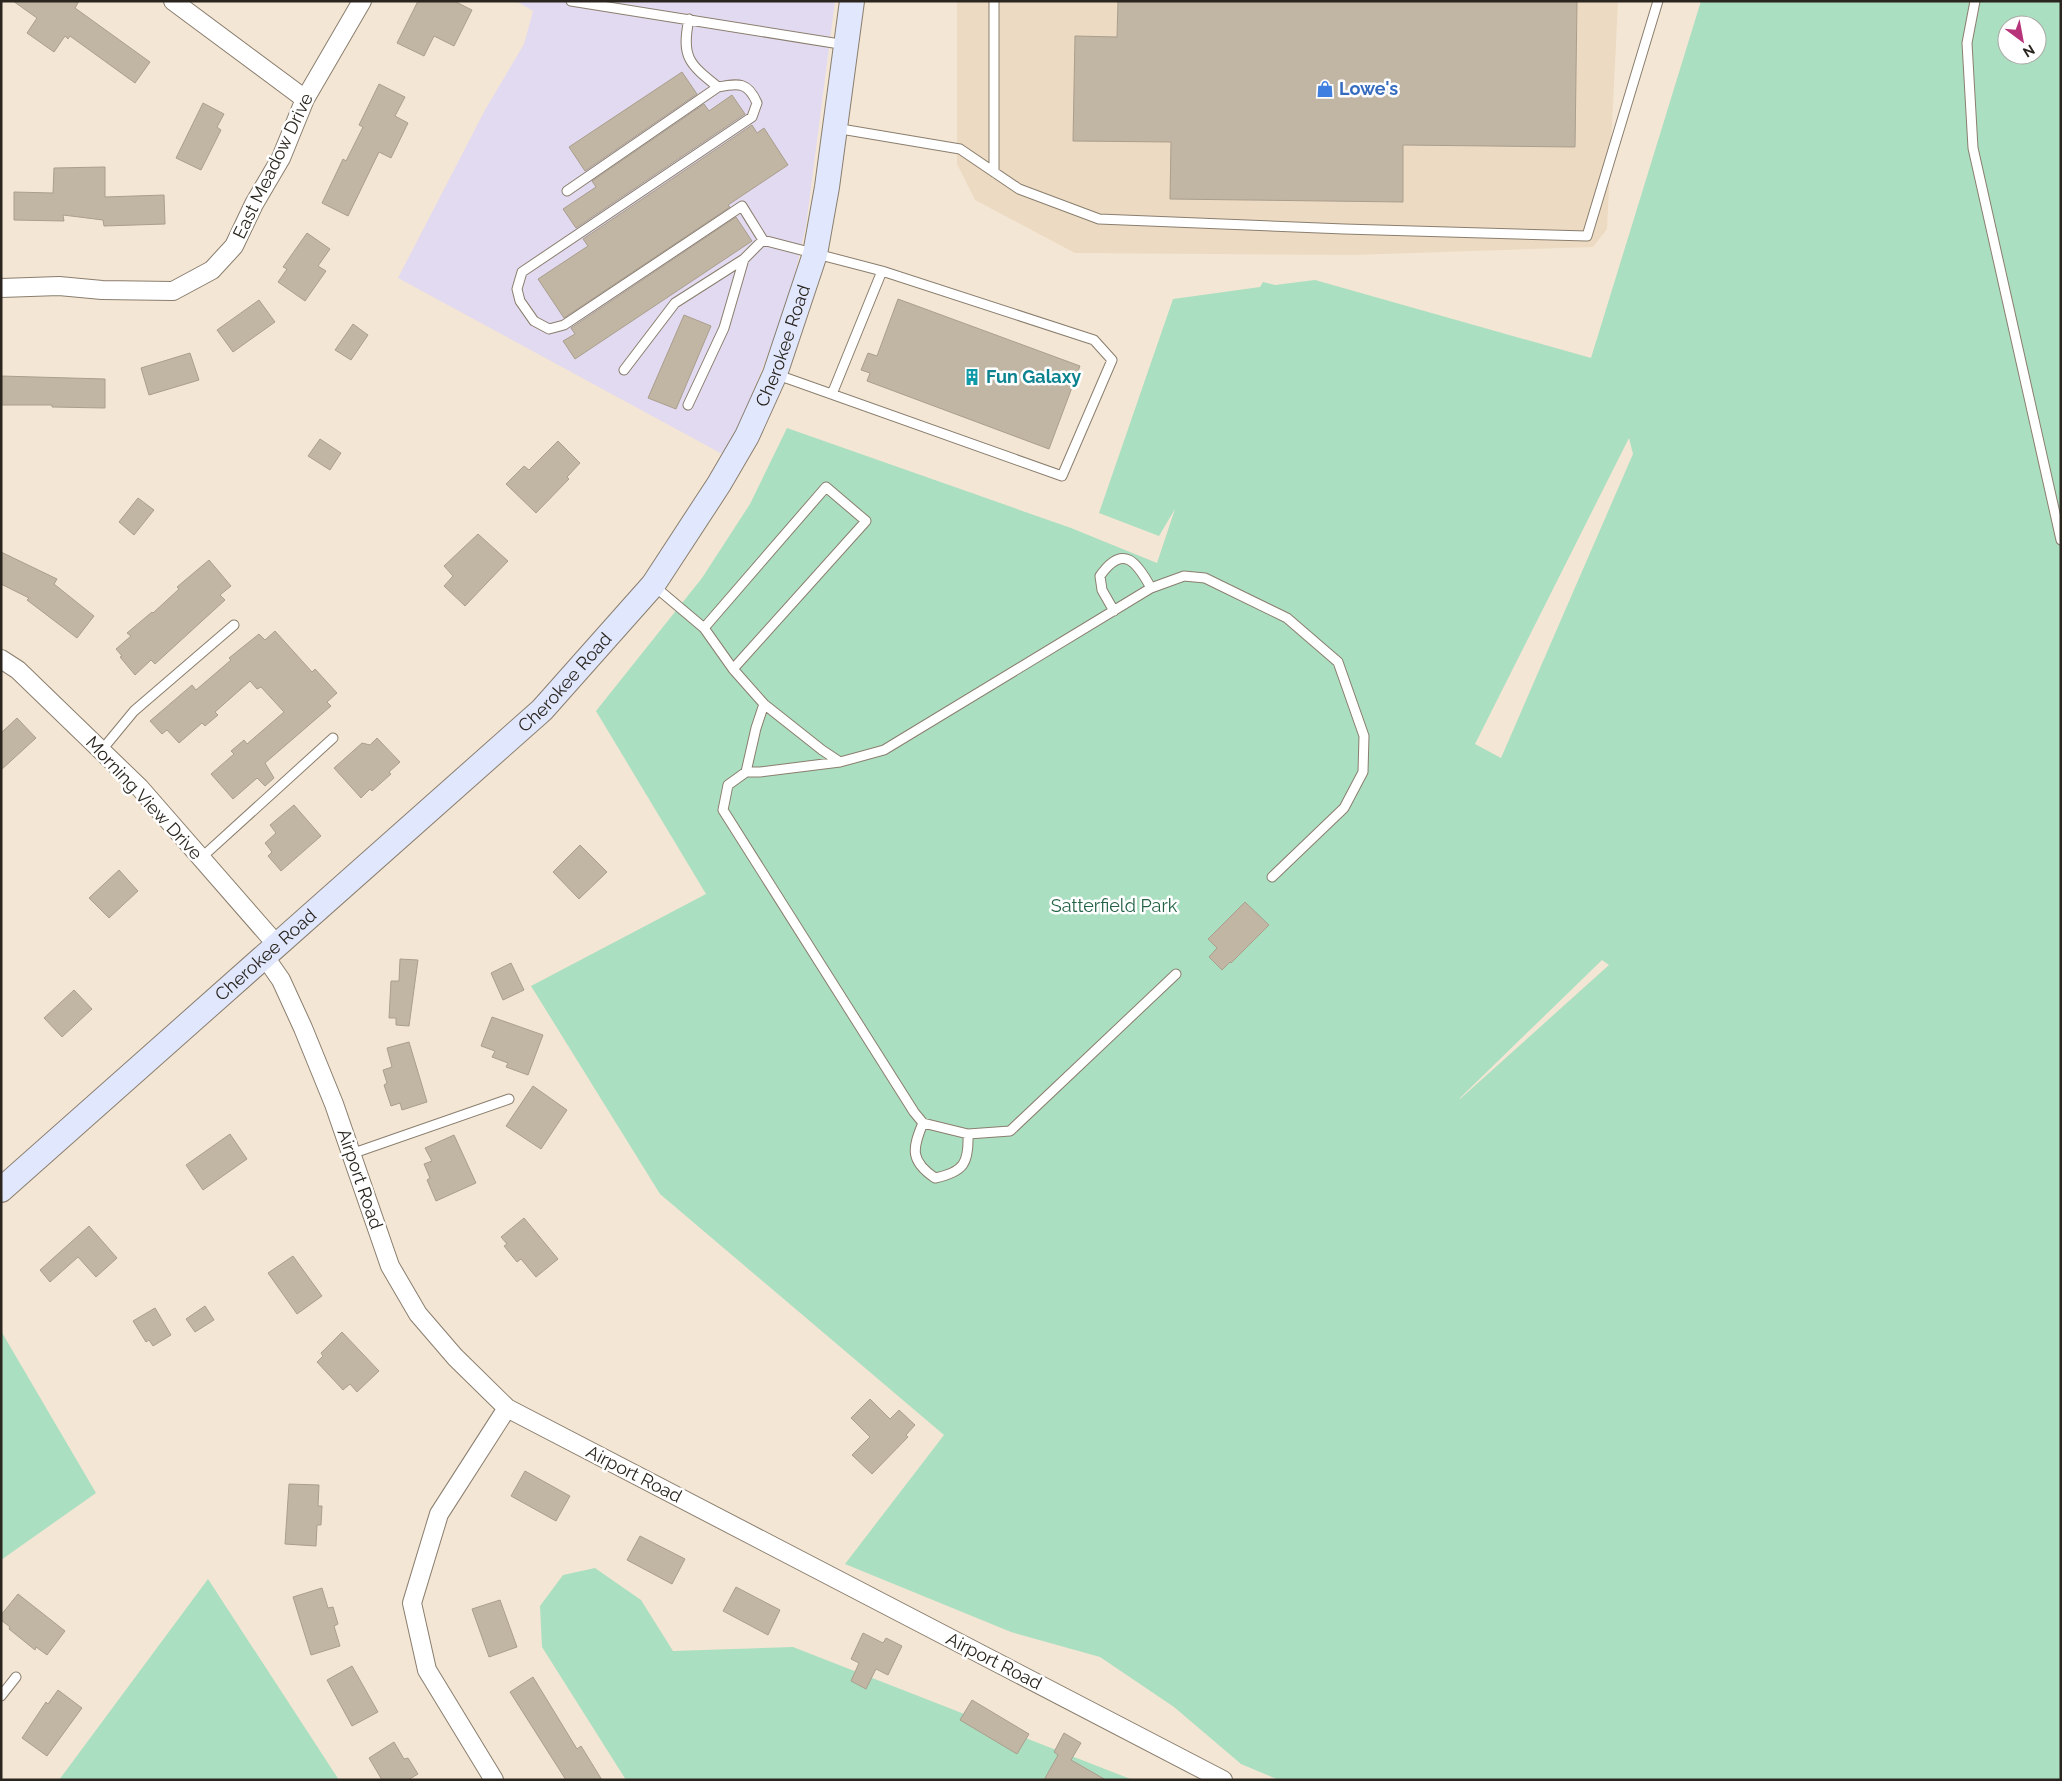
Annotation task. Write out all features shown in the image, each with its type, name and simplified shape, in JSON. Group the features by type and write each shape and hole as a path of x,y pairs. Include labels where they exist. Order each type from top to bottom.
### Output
{"main road":[{"name":"Cherokee Road","path":"1,1190 542,710 653,585 720,484 746,436 775,374 815,254 835,128 852,1"}],"street":[{"path":"173,1 305,99"},
{"name":"East Meadow Drive","path":"1,288 59,286 102,290 173,290 212,270 234,246 254,204 281,158 305,99 362,1"},
{"name":"Morning View Drive","path":"1,660 18,670 140,788 201,858 271,951"},
{"name":"Airport Road","path":"271,951 281,980 334,1104 390,1266 418,1314 455,1357 508,1408 1223,1780"},
{"path":"494,1780 427,1670 412,1603 439,1514 508,1408"}],"lane":[{"path":"572,1 846,45"},
{"path":"994,1 994,172"},
{"path":"835,128 960,149 1019,189 1099,219 1587,236 1658,1"},
{"path":"1975,1 1967,43 1972,148 2061,540"},
{"path":"689,19 686,34 686,54 697,71 718,87"},
{"path":"566,191 718,87 737,83 752,91 757,103 752,117 522,272 517,289 520,301 534,321 549,329 564,325 742,206 763,240 882,271 1094,340 1112,360 1062,476 775,374"},
{"path":"624,370 675,303 744,259 763,240"},
{"path":"688,405 724,328 744,259"},
{"path":"832,394 882,271"},
{"path":"704,628 826,487 866,521 733,669"},
{"path":"1114,611 1102,590 1100,576 1107,566 1119,559 1131,560 1140,568 1151,588"},
{"path":"1176,974 1010,1131 968,1134 923,1123 909,1104 723,810 728,785 746,772 840,762 884,750 1151,588 1184,576 1205,578 1287,618 1338,662 1364,736 1363,772 1344,808 1272,877"},
{"path":"653,585 704,628 733,669 764,704 840,762"},
{"path":"101,751 134,711 234,625"},
{"path":"746,772 756,728 764,704"},
{"path":"201,858 332,738"},
{"path":"351,1154 509,1099"},
{"path":"923,1123 916,1140 916,1156 922,1169 935,1178 953,1174 965,1163 968,1134"},
{"path":"1,1696 16,1677"}],"shaded area":[{"path":"516,1 835,1 806,226 789,300 748,405 724,455 398,278 485,110 524,44 533,11"},
{"path":"957,1 1618,1 1607,229 1593,247 1352,255 1075,253 975,200 957,164"}],"green space":[{"name":"Satterfield Park","path":"1701,1 2061,1 2061,1780 1279,1780 1241,1764 1174,1707 1100,1657 1011,1632 845,1564 944,1435 660,1194 531,986 706,894 596,711 702,578 750,504 787,428 1071,528 1157,563 1175,509 1159,536 1099,513 1173,299 1260,287 1263,282 1275,285 1315,280 1591,358","holes":["1629,438 1633,454 1501,758 1475,744","1602,960 1609,965 1460,1099 1460,1098"]},
{"path":"1,1331 96,1493 1,1560"},
{"path":"595,1568 641,1600 673,1651 793,1647 1133,1780 626,1780 542,1647 540,1606 563,1575"},
{"path":"208,1579 339,1780 59,1780"}],"building":[{"path":"13,1 79,1 75,8 150,62 135,83 70,36 68,39 65,36 54,52 27,33 37,18"},
{"path":"418,1 454,1 472,10 454,46 434,36 424,56 397,43"},
{"name":"Lowe's","path":"1118,1 1577,1 1575,147 1403,145 1403,202 1170,199 1171,142 1073,141 1075,36 1117,37"},
{"path":"682,72 697,94 585,171 569,147"},
{"path":"379,84 405,97 395,116 408,123 391,158 379,152 348,216 322,203 343,159 346,161 363,127 359,125"},
{"path":"732,95 745,114 576,228 563,209 596,187 592,181 704,104 709,111"},
{"path":"203,103 224,114 217,127 221,130 201,170 176,158"},
{"path":"752,125 757,133 764,128 788,165 728,205 730,207 564,318 538,279 588,246 583,239"},
{"path":"105,167 105,197 164,195 165,224 104,226 103,220 63,215 64,221 14,220 14,192 53,193 54,168"},
{"path":"736,217 752,241 575,359 563,341 575,334 571,328"},
{"path":"307,233 330,249 318,266 326,271 305,301 278,282 287,269 283,267"},
{"name":"Fun Galaxy","path":"898,299 1080,366 1049,449 867,381 870,373 861,370 868,353 877,356"},
{"path":"259,300 275,322 233,352 217,330"},
{"path":"684,315 711,326 676,409 648,398"},
{"path":"353,324 368,335 351,360 335,350"},
{"path":"190,353 199,380 149,395 141,368"},
{"path":"1,376 105,379 105,408 1,405"},
{"path":"320,439 341,453 330,470 308,456"},
{"path":"558,441 580,463 567,477 569,479 536,513 506,484 524,466 529,470"},
{"path":"138,498 154,510 134,535 119,522"},
{"path":"478,534 508,561 465,606 444,586 453,576 444,566"},
{"path":"1,552 57,579 54,584 94,616 77,638 27,600 29,598 1,584"},
{"path":"209,560 231,586 220,595 225,600 155,664 151,660 135,675 116,649 131,636 127,633 153,613 179,589 177,587"},
{"path":"275,631 312,672 315,669 337,693 327,702 331,706 265,763 274,778 265,786 257,778 233,799 211,774 234,754 231,751 244,740 247,744 284,712 261,687 257,689 250,681 215,712 218,715 205,726 202,723 179,743 167,730 162,734 150,721 192,685 196,690 231,660 229,658 259,634 265,640"},
{"path":"17,718 36,738 1,770 1,733"},
{"path":"377,738 400,762 389,772 391,774 361,798 334,768 362,743 370,745"},
{"path":"294,805 321,836 281,871 268,856 272,852 265,843 276,833 270,825"},
{"path":"580,845 607,872 579,899 553,872"},
{"path":"119,870 138,891 109,918 89,898"},
{"path":"1245,902 1269,925 1222,970 1209,957 1217,948 1208,939"},
{"path":"400,959 418,960 409,1026 396,1025 396,1018 389,1018 391,981 399,981"},
{"path":"511,963 524,990 503,1000 491,973"},
{"path":"74,990 92,1009 62,1037 44,1018"},
{"path":"492,1017 543,1035 528,1075 506,1067 508,1063 492,1057 495,1051 481,1046"},
{"path":"409,1042 427,1102 402,1110 400,1103 391,1106 384,1085 387,1083 383,1070 392,1067 387,1048"},
{"path":"533,1086 567,1110 541,1149 506,1126"},
{"path":"230,1134 247,1159 203,1190 186,1165"},
{"path":"454,1135 476,1183 436,1201 427,1180 430,1178 424,1164 432,1161 425,1148"},
{"path":"524,1218 558,1259 536,1277 521,1259 517,1262 504,1246 507,1244 501,1237"},
{"path":"89,1226 117,1258 96,1277 78,1257 50,1282 40,1270"},
{"path":"293,1256 322,1296 297,1314 268,1273"},
{"path":"205,1306 214,1320 195,1332 186,1319"},
{"path":"155,1308 171,1335 153,1346 149,1340 146,1342 133,1321"},
{"path":"342,1332 379,1371 357,1392 350,1384 343,1390 317,1362 323,1356 321,1353"},
{"path":"870,1399 890,1419 899,1410 915,1425 906,1435 908,1437 872,1474 852,1455 870,1437 851,1418"},
{"path":"525,1471 570,1496 556,1521 511,1496"},
{"path":"289,1484 319,1485 318,1506 322,1506 321,1525 317,1525 316,1546 285,1544"},
{"path":"640,1536 685,1559 672,1584 627,1560"},
{"path":"736,1587 780,1610 768,1635 723,1611"},
{"path":"322,1588 328,1608 333,1607 338,1624 334,1626 340,1646 311,1655 293,1597"},
{"path":"18,1594 65,1631 47,1655 36,1647 35,1650 1,1620 1,1615"},
{"path":"500,1600 517,1647 489,1657 472,1609"},
{"path":"863,1633 883,1643 886,1638 902,1646 888,1675 876,1669 866,1689 851,1681 859,1663 851,1659"},
{"path":"352,1666 378,1712 352,1726 327,1680"},
{"path":"533,1677 577,1749 581,1746 602,1780 566,1780 510,1692"},
{"path":"58,1690 82,1708 47,1756 22,1738 46,1702 48,1704"},
{"path":"972,1700 1029,1734 1017,1754 960,1720"},
{"path":"1064,1733 1081,1743 1071,1760 1106,1780 1044,1780 1058,1755 1054,1752"},
{"path":"394,1742 404,1759 408,1758 418,1774 408,1780 382,1780 369,1758"}],"place":[{"name":"Lowe's","path":"1325,89"},
{"name":"Fun Galaxy","path":"972,377"}]}
